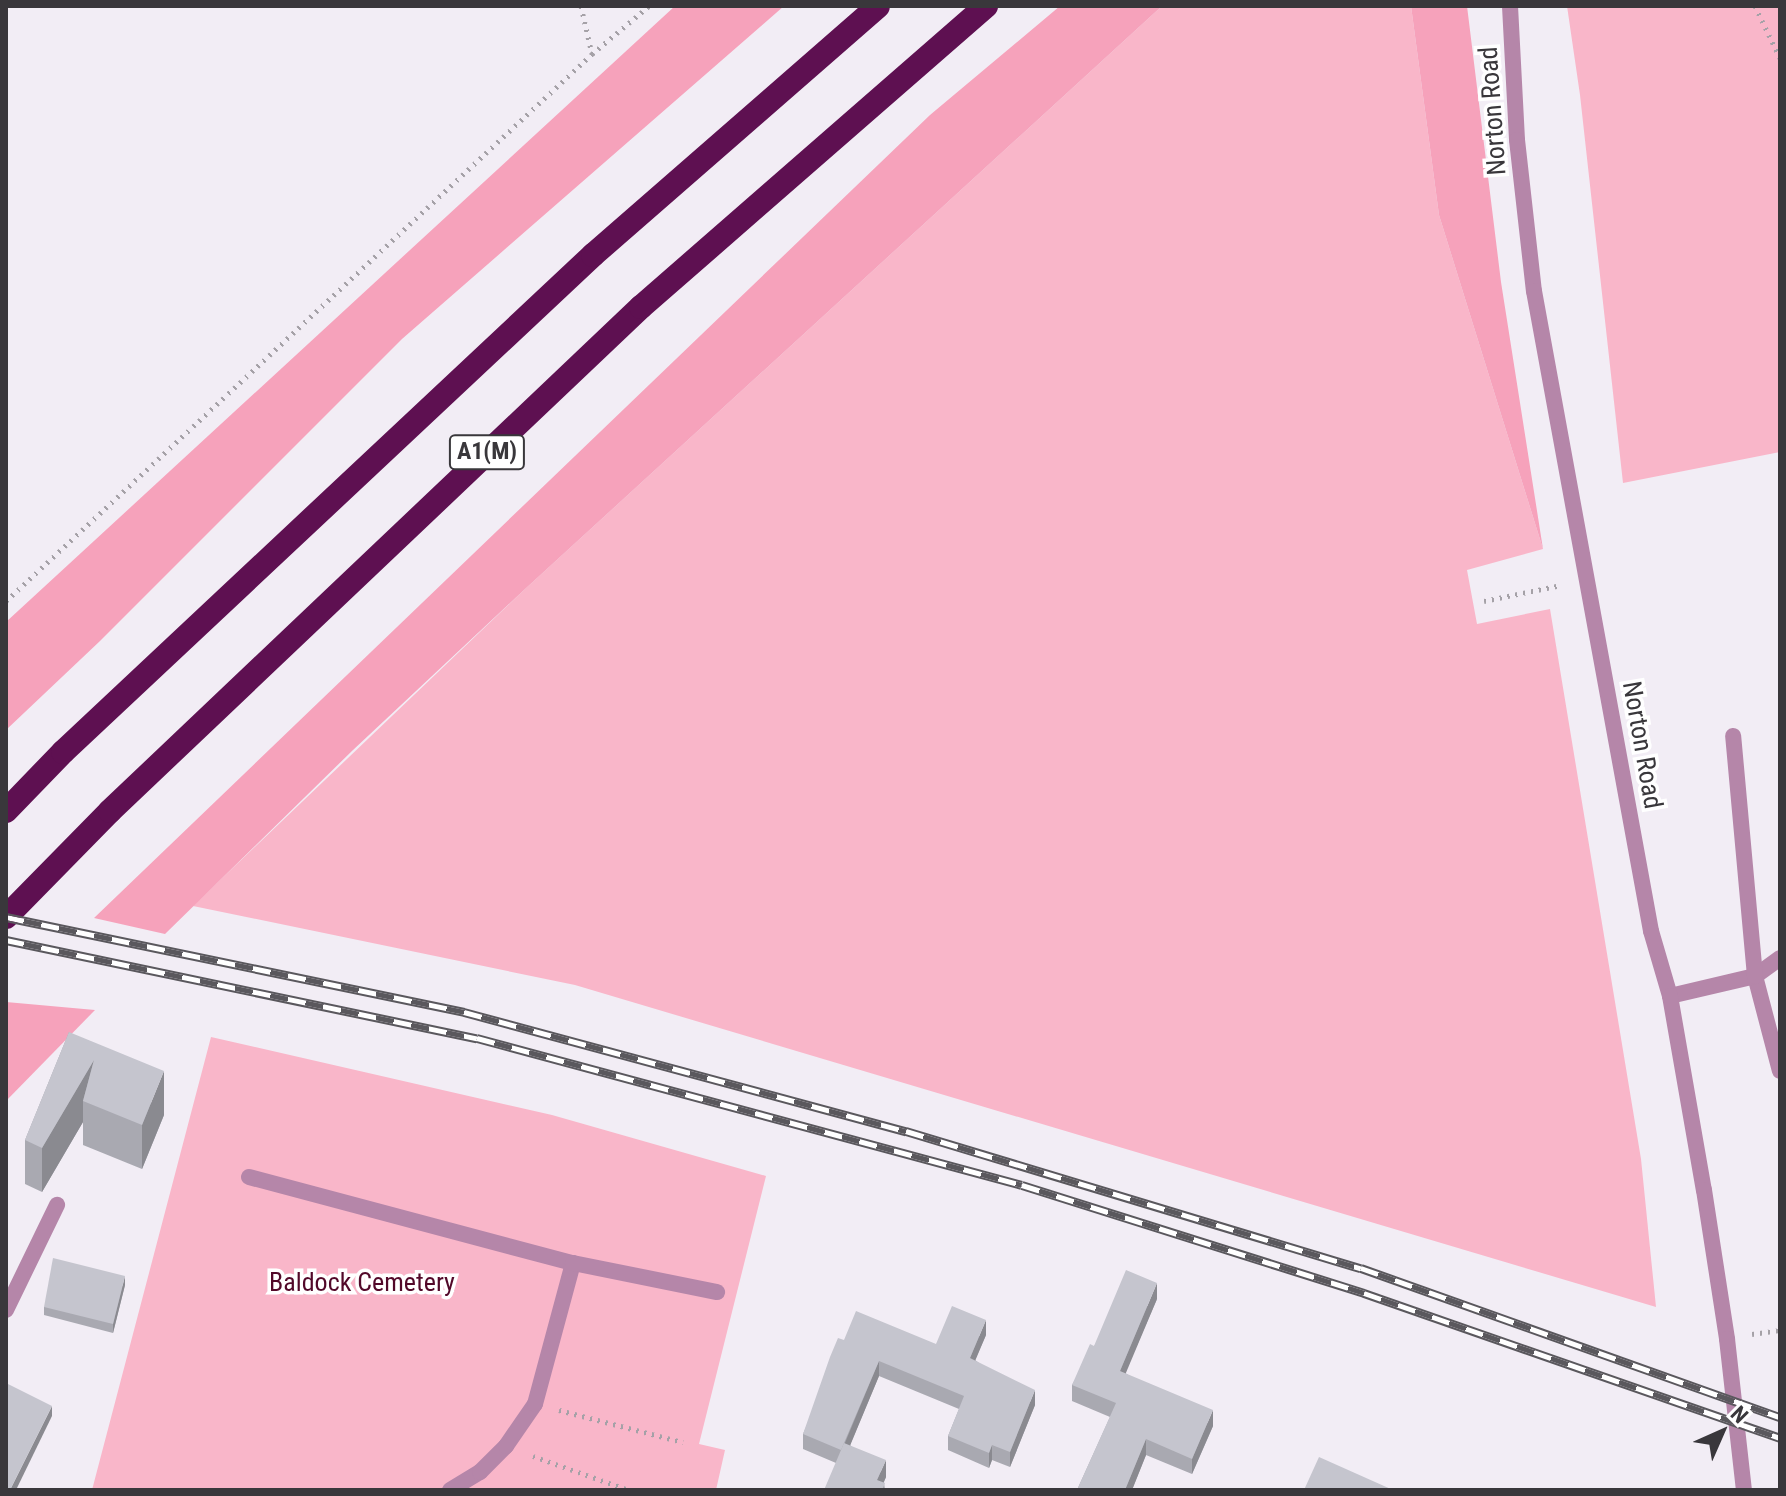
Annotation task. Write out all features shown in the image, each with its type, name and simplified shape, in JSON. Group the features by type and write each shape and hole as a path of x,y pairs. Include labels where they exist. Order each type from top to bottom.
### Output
{"highway":[{"name":"A1(M)","path":"6,811 63,752 593,255 878,6"},
{"name":"A1(M)","path":"6,917 144,779 641,307 986,6"}],"street":[{"name":"Norton Road","path":"1510,6 1517,140 1534,291 1651,931 1670,996 1725,1324 1744,1490"},
{"path":"1733,736 1755,976 1780,1071"},
{"path":"1670,996 1755,976 1780,958"},
{"path":"249,1177 573,1263 717,1292"},
{"path":"6,1310 57,1205"},
{"path":"450,1490 480,1472 506,1446 535,1404 573,1263"}],"path":[{"path":"581,6 592,54"},
{"path":"6,601 592,54 649,6"},
{"path":"1755,6 1780,58"},
{"path":"1484,601 1587,580"},
{"path":"535,1404 683,1442"},
{"path":"506,1446 629,1490"}],"green space":[{"path":"1162,6 1411,6 1439,215 1543,549 1467,570 1477,624 1550,609 1641,1159 1656,1307 575,985 193,906 524,590"},
{"path":"1567,6 1780,6 1780,452 1623,483 1580,95"},
{"name":"Baldock Cemetery","path":"211,1037 552,1115 766,1176 699,1444 725,1450 716,1490 92,1490"}],"shaded area":[{"path":"675,6 784,6 402,339 100,641 6,730 6,622"},
{"path":"1060,6 1162,6 524,590 353,750 165,934 94,918 930,115"},
{"path":"1411,6 1467,6 1501,282 1543,549 1439,215"},
{"path":"6,1002 95,1010 6,1101"}],"building":[{"path":"69,1032 164,1071 142,1125 83,1101 94,1060 42,1148 25,1140"},
{"path":"53,1258 125,1276 113,1324 44,1307"},
{"path":"1126,1270 1157,1283 1120,1371 1213,1410 1192,1459 1146,1439 1125,1490 1077,1490 1116,1403 1072,1385 1090,1344 1094,1346"},
{"path":"952,1306 986,1320 970,1358 1035,1390 1010,1452 992,1445 989,1453 948,1436 964,1396 879,1361 841,1450 803,1434 838,1338 844,1340 856,1311 936,1344"},
{"path":"8,1384 52,1406 10,1490 6,1490 6,1388"},
{"path":"844,1443 886,1460 877,1480 885,1483 882,1490 824,1490"},
{"path":"1319,1457 1393,1490 1304,1490"}],"railway":[{"path":"6,917 464,1012 906,1131 1361,1268 1780,1417"},
{"path":"6,940 477,1038 1022,1185 1364,1293 1780,1438"}]}
